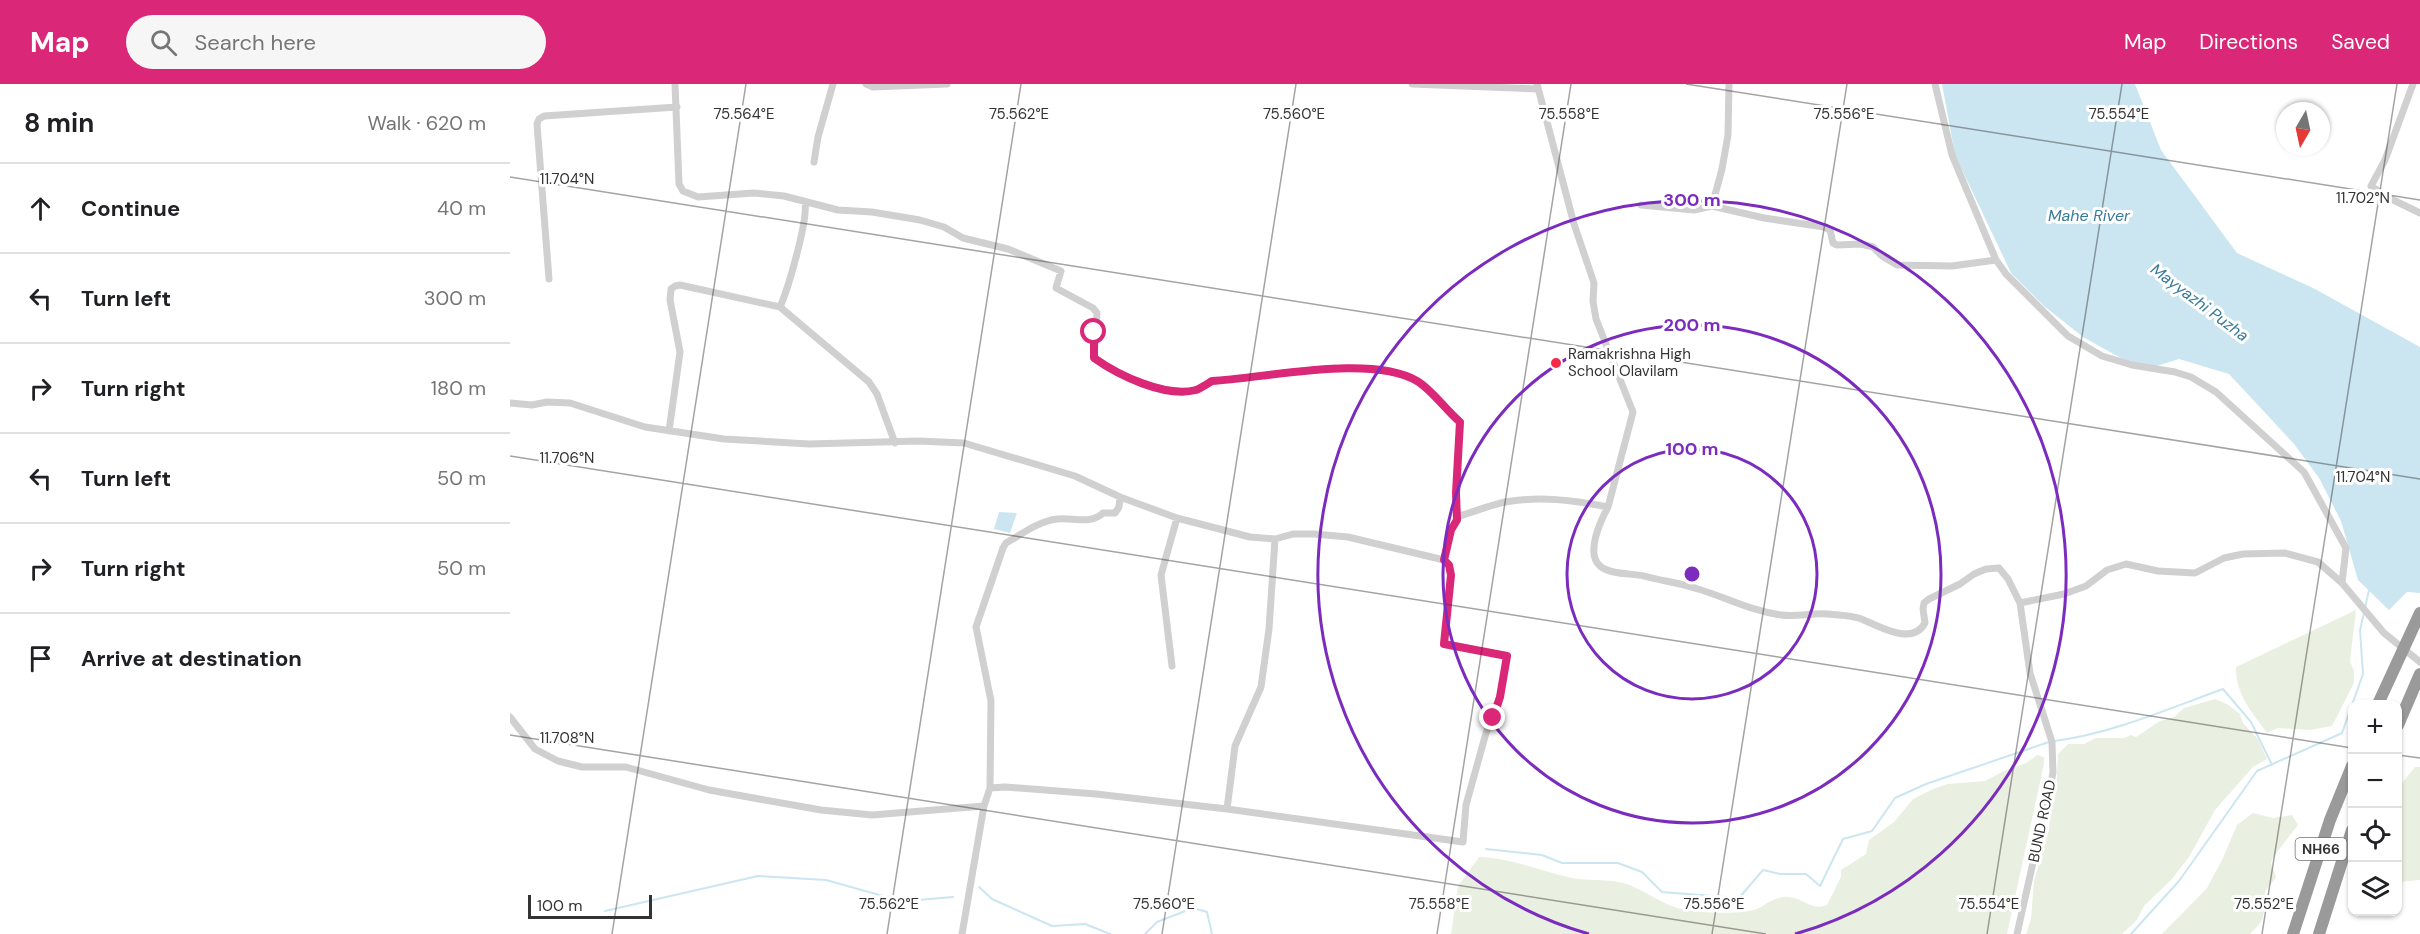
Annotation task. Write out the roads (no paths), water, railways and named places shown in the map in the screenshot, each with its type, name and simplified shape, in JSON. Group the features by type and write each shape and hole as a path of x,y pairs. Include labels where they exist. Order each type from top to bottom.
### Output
{"highway":[{"path":"2380,700 2420,613"},
{"path":"2402,713 2420,674"},
{"name":"NH66","path":"2293,934 2330,820 2348,776"},
{"name":"NH66","path":"2319,934 2348,843"}],"street":[{"path":"675,84 680,184 683,191 698,197 754,193 784,196 838,210 872,212 920,220 944,228 963,238 1008,249 1061,271 1056,288 1093,308 1097,314 1094,358 1111,371 1176,391 1196,390 1212,381 1348,368 1401,374 1419,382 1460,422 1456,493 1457,520"},
{"path":"814,162 818,137 833,84"},
{"path":"867,84 873,87 947,84"},
{"path":"1412,84 1538,86 1574,224 1594,283 1593,301 1596,320 1632,411 1608,507 1576,500 1503,502 1460,516 1451,530 1444,560"},
{"path":"1712,206 1728,135 1730,84"},
{"path":"1935,84 1952,155 1996,260 2006,274 2068,336 2102,356 2132,365 2191,377 2216,392 2304,471 2346,548 2342,583"},
{"path":"2413,84 2385,160 2371,186 2386,197 2420,213"},
{"path":"549,279 537,124 539,119 544,116 677,107"},
{"path":"780,307 806,221 806,203"},
{"path":"1641,205 1694,210 1712,206 1773,220 1824,227 1830,230 1833,243 1873,247 1897,265 1952,267 1996,260"},
{"path":"669,431 680,352 670,300 671,290 680,285 780,307 869,382 877,394 895,443"},
{"path":"510,403 532,405 547,402 570,402 621,421 724,440 789,443 964,443 1075,476 1120,497 1177,518 1251,537 1275,539 1293,534 1348,537 1444,560 1449,565 1451,575 1444,644 1507,656 1500,697 1486,733 1466,805 1463,842 1310,820 1269,817 1227,809 1096,794 1029,788 990,788"},
{"path":"962,934 984,806 990,788 991,701 976,627 1003,548 1006,543 1044,521 1060,518 1092,519 1098,518 1103,513 1114,513 1119,507 1120,497"},
{"name":"BUND ROAD","path":"1608,507 1597,528 1593,556 1599,566 1610,571 1636,574 1698,588 1745,607 1783,615 1824,614 1857,617 1884,630 1911,634 1919,631 1925,624 1923,609 1924,603 1929,599 1960,584 1974,574 1991,568 1999,568 2004,573 2020,603 2030,673 2052,742 2053,773 2017,934"},
{"path":"1172,666 1161,575 1177,518"},
{"path":"1227,809 1235,746 1261,687 1269,629 1275,539"},
{"path":"2020,603 2064,594 2086,586 2095,577 2115,566 2126,564 2158,571 2195,573 2224,558 2242,554 2285,553 2318,562 2342,583 2375,622 2420,662"},
{"path":"510,717 535,749 558,761 582,767 626,767 709,790 821,810 872,815 984,806"}],"water":[{"name":"Mahe River","path":"1942,84 2135,84 2161,150 2237,253 2315,289 2420,347 2420,593 2407,592 2389,610 2358,580 2341,521 2319,478 2294,444 2229,374 2179,359 2157,366 2128,362 2083,337 2044,306 2011,273 1955,155"},
{"path":"999,512 1017,513 1010,533 994,529"}],"waterway":[{"path":"2365,608 2369,590"},
{"path":"2131,934 2179,881 2257,771 2342,733 2363,674 2360,630 2364,613"},
{"path":"2055,741 2119,726 2223,689 2251,722 2272,765"},
{"path":"1486,849 1542,855 1562,863 1618,863 1642,872 1662,892 1739,898 1763,870 1780,874 1806,874 1820,886 1843,839 1872,831 1895,798 1926,784 2049,742"},
{"path":"605,911 758,876 826,880 883,896 918,900 953,897"},
{"path":"979,887 992,899 1052,926 1085,924 1110,934"},
{"path":"1145,934 1157,922 1193,908 1207,912 1212,934"}],"place":[{"name":"Ramakrishna High School Olavilam","path":"1556,363"}],"water label":[{"name":"Mayyazhi Puzha","path":"2200,302"}]}
